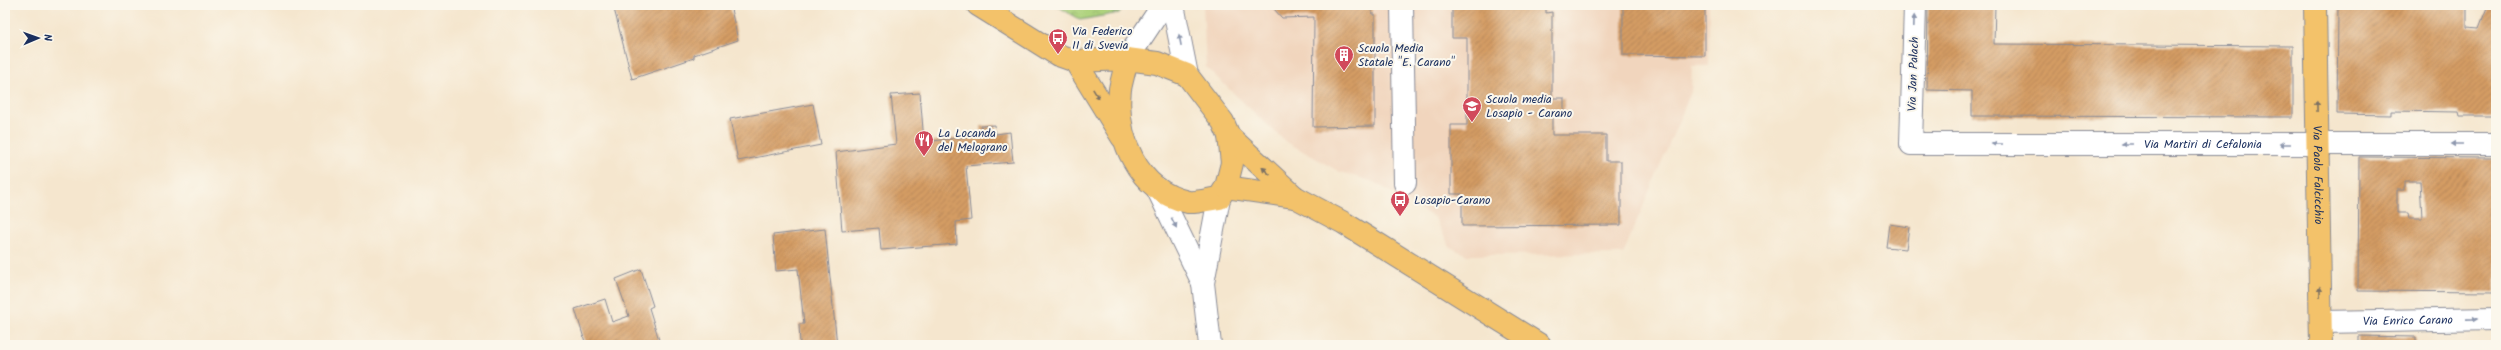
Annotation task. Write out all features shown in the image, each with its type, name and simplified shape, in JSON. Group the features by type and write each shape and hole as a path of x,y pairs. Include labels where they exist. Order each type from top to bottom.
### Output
{"main road":[{"path":"978,5 1058,55 1075,61 1127,60 1157,63 1187,75 1223,122 1229,136 1232,163 1222,192"},
{"name":"Via Paolo Falcicchio","path":"2315,5 2321,345"},
{"path":"1123,138 1120,90 1127,60"},
{"path":"1075,61 1123,138 1138,170 1157,188 1189,202 1222,192 1295,197"},
{"path":"1229,136 1295,197 1344,223 1540,345"}],"street":[{"path":"1127,60 1163,5"},
{"path":"1173,5 1187,75"},
{"path":"1402,5 1405,183"},
{"name":"Via Jan Palach","path":"1911,144 1915,5"},
{"name":"Via Martiri di Cefalonia","path":"1911,144 2496,144"},
{"path":"1157,188 1203,283"},
{"path":"1210,345 1203,283 1222,192"},
{"name":"Via Enrico Carano","path":"2321,322 2496,319"}],"shaded area":[{"name":"Scuola media Losapio - Carano","path":"1203,5 1709,5 1709,66 1692,66 1691,92 1623,254 1467,255 1450,247 1435,218 1374,182 1340,172 1285,141 1246,105 1206,67"}],"green space":[{"path":"1056,5 1125,5 1119,13 1080,20"}],"building":[{"path":"613,5 730,5 738,40 694,55 694,58 632,79"},
{"name":"Scuola Media Statale \"E. Carano\"","path":"1274,5 1372,5 1372,14 1375,14 1375,126 1313,127 1314,17 1282,18 1274,9"},
{"path":"1452,5 1546,5 1546,13 1552,12 1552,98 1564,98 1564,111 1552,111 1552,135 1606,135 1606,161 1621,161 1621,225 1462,226 1462,194 1451,194 1451,125 1467,125 1467,38 1452,38"},
{"path":"1623,5 1705,5 1705,56 1623,55"},
{"path":"1928,5 1995,5 1994,44 2293,46 2293,117 1972,116 1972,91 1927,90"},
{"path":"2338,5 2467,5 2467,27 2479,28 2488,5 2496,5 2496,116 2460,116 2459,112 2391,111 2391,115 2337,114"},
{"name":"La Locanda del Melograno","path":"920,93 924,142 982,135 981,126 995,125 996,134 1010,132 1013,162 966,166 971,220 956,222 957,244 881,250 879,228 842,231 836,152 896,144 891,95"},
{"path":"813,104 821,145 738,161 730,119"},
{"path":"2359,157 2496,158 2496,292 2358,291","holes":["2404,181 2420,181 2422,218 2409,218 2408,213 2397,213 2397,190 2404,190"]},
{"path":"1889,224 1909,227 1906,249 1886,247"},
{"path":"825,229 837,345 800,345 799,324 804,324 798,269 776,271 773,235"},
{"path":"641,269 653,306 649,308 660,343 653,345 586,345 575,309 605,299 612,322 629,316 616,279"},
{"path":"2358,336 2416,337 2416,345 2358,345"}],"place":[{"name":"Via Federico II di Svevia","path":"1058,55"},
{"name":"Scuola Media Statale \"E. Carano\"","path":"1344,72"},
{"name":"Scuola media Losapio - Carano","path":"1472,123"},
{"name":"La Locanda del Melograno","path":"924,157"},
{"name":"Losapio-Carano","path":"1400,217"}]}
